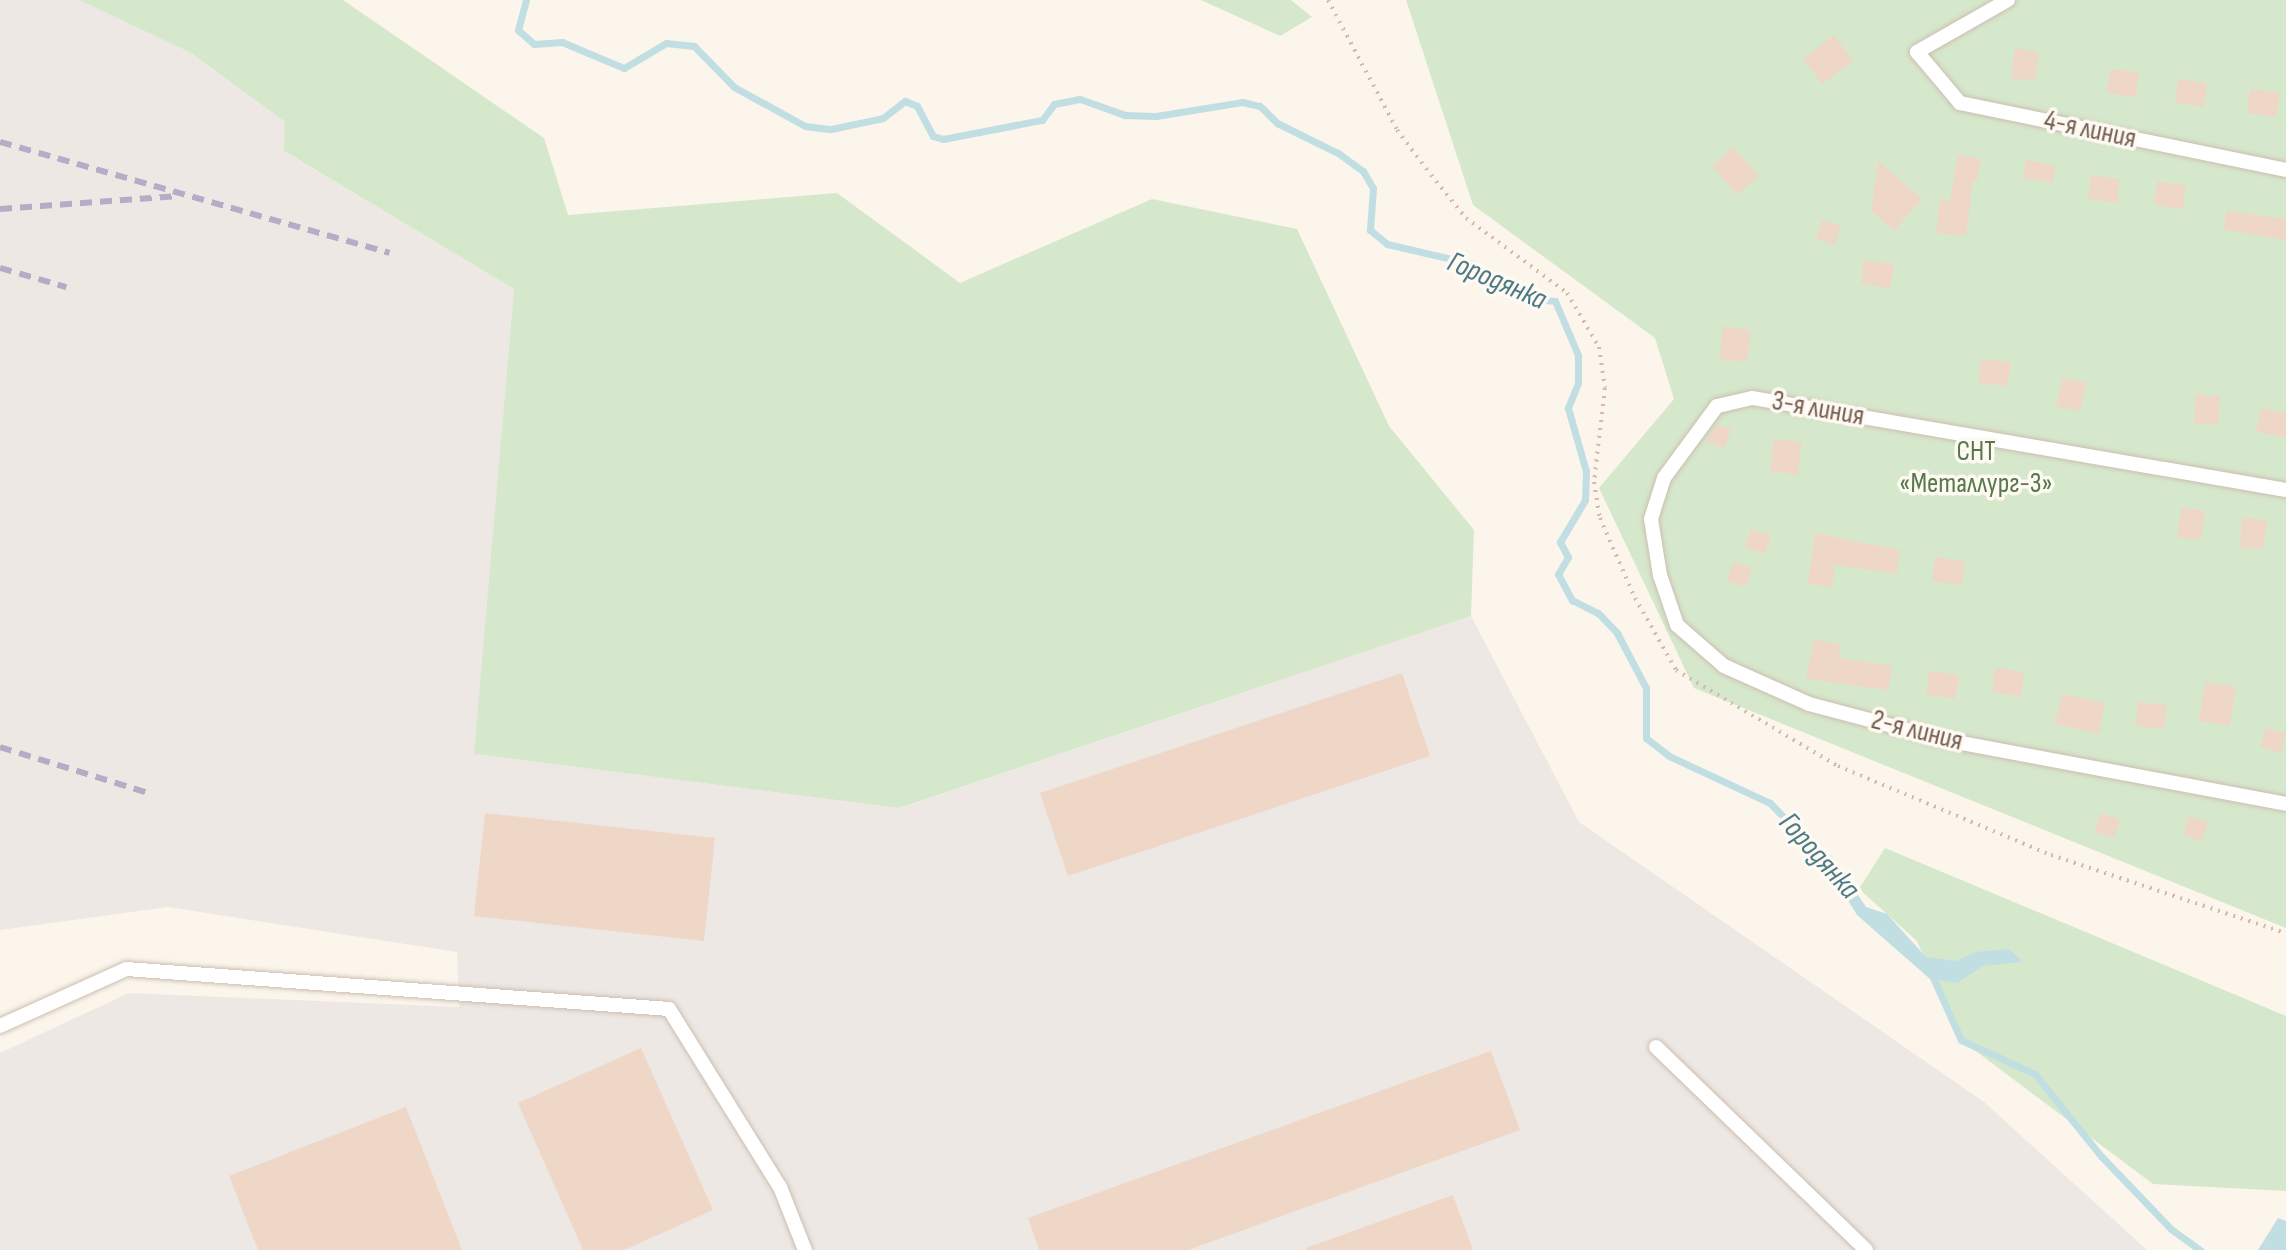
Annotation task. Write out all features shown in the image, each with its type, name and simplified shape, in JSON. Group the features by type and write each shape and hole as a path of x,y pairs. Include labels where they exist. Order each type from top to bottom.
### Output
{"lane":[{"name":"4-я линия","path":"2008,0 1917,52 1960,103 2286,170"},
{"name":"3-я линия","path":"1651,519 1664,478 1717,406 1752,398 2286,490"},
{"name":"2-я линия","path":"1651,519 1660,575 1677,625 1724,666 1809,704 1945,740 2286,804"},
{"path":"0,1026 126,969 669,1009 780,1187 805,1250"},
{"path":"1656,1047 1866,1250"}],"path":[{"path":"1328,0 1397,130 1431,175 1466,218 1567,293 1599,347 1605,388 1594,482 1600,518 1635,598 1676,670 1838,766 2051,855 2286,933"}],"shaded area":[{"path":"0,0 79,0 191,53 285,122 285,152 514,289 475,754 900,808 1471,616 1579,822 1984,1102 2147,1250 0,1250 0,1053 129,993 459,1007 457,952 168,907 0,930"}],"green space":[{"path":"79,0 343,0 544,138 568,215 837,193 960,283 1152,199 1297,229 1389,426 1474,530 1471,616 899,808 474,754 514,289 284,151 285,122 191,53"},
{"path":"1201,0 1291,0 1312,17 1280,36"},
{"name":"СНТ «Металлург-3»","path":"1406,0 2286,0 2286,928 1694,688 1599,488 1674,399 1655,338 1473,205"},
{"path":"1885,848 2286,1016 2286,1191 2153,1184 1961,1040 1917,941 1859,889"}],"water":[{"path":"1817,850 1832,856 1866,907 1887,914 1926,957 1957,961 1975,952 2009,949 2023,962 1983,966 1957,983 1930,979 1857,915"},
{"path":"2278,1218 2286,1221 2286,1250 2258,1250"}],"building":[{"path":"1834,35 1853,61 1822,84 1803,58"},
{"path":"2015,48 2039,52 2035,81 2011,78"},
{"path":"2110,69 2139,72 2136,97 2107,93"},
{"path":"2178,79 2207,83 2204,107 2175,103"},
{"path":"2250,89 2280,93 2276,117 2247,113"},
{"path":"1733,147 1759,176 1737,195 1712,166"},
{"path":"1958,155 1981,159 1977,181 1973,180 1966,236 1936,233 1940,200 1950,201"},
{"path":"2026,160 2055,165 2053,183 2023,178"},
{"path":"1878,161 1922,199 1894,231 1871,211"},
{"path":"2091,175 2120,179 2117,203 2088,199"},
{"path":"2157,181 2186,185 2183,209 2154,205"},
{"path":"2226,211 2286,219 2286,240 2224,230"},
{"path":"1822,220 1841,226 1835,245 1816,239"},
{"path":"1864,260 1894,264 1890,288 1861,284"},
{"path":"1723,326 1751,330 1747,362 1719,359"},
{"path":"1981,359 2011,362 2007,386 1978,383"},
{"path":"2062,378 2086,382 2080,411 2056,407"},
{"path":"2196,394 2220,396 2218,425 2194,423"},
{"path":"2261,408 2286,413 2286,437 2256,432"},
{"path":"1716,425 1731,429 1725,448 1706,442"},
{"path":"1774,439 1802,442 1798,475 1770,471"},
{"path":"2181,508 2205,511 2201,540 2177,537"},
{"path":"2243,517 2267,520 2263,550 2239,547"},
{"path":"1751,529 1771,535 1765,554 1745,547"},
{"path":"1815,533 1900,550 1897,574 1835,565 1832,587 1808,584"},
{"path":"1935,557 1965,561 1962,585 1932,581"},
{"path":"1733,562 1752,568 1746,587 1727,581"},
{"path":"1814,639 1841,645 1838,658 1892,666 1888,690 1806,679"},
{"path":"1995,668 2024,672 2021,696 1992,692"},
{"path":"1929,671 1959,675 1955,699 1926,695"},
{"path":"1402,673 1430,756 1068,876 1040,793"},
{"path":"2205,682 2236,687 2230,726 2199,721"},
{"path":"2062,694 2105,703 2099,734 2055,724"},
{"path":"2138,702 2167,705 2164,729 2135,726"},
{"path":"2266,728 2286,734 2280,753 2260,747"},
{"path":"485,813 715,838 704,941 474,916"},
{"path":"2101,813 2120,819 2114,838 2094,832"},
{"path":"2189,816 2208,822 2202,841 2183,835"},
{"path":"641,1048 713,1210 624,1250 583,1250 518,1103"},
{"path":"1491,1051 1520,1130 1188,1250 1039,1250 1028,1218"},
{"path":"406,1107 462,1250 258,1250 229,1176"},
{"path":"1453,1195 1473,1250 1306,1248"}],"waterway":[{"name":"Городянка","path":"526,0 518,30 534,44 562,42 624,68 666,43 694,46 734,87 805,126 831,129 883,118 905,101 917,106 933,136 943,139 1042,120 1054,104 1080,99 1125,115 1156,116 1242,102 1260,106 1277,123 1338,153 1363,171 1373,188 1370,230 1387,244 1473,264 1522,298 1555,301 1578,355 1578,383 1568,408 1586,471 1585,500 1560,542 1568,557 1558,574 1572,600 1598,613 1617,633 1646,688 1646,738 1669,756 1770,803 1822,857"},
{"name":"Городянка","path":"1931,973 1961,1040 2035,1074 2101,1156 2171,1229 2200,1250"}],"railway":[{"path":"0,142 390,253"},
{"path":"0,209 179,196"},
{"path":"0,268 66,287"},
{"path":"0,747 152,794"}]}
